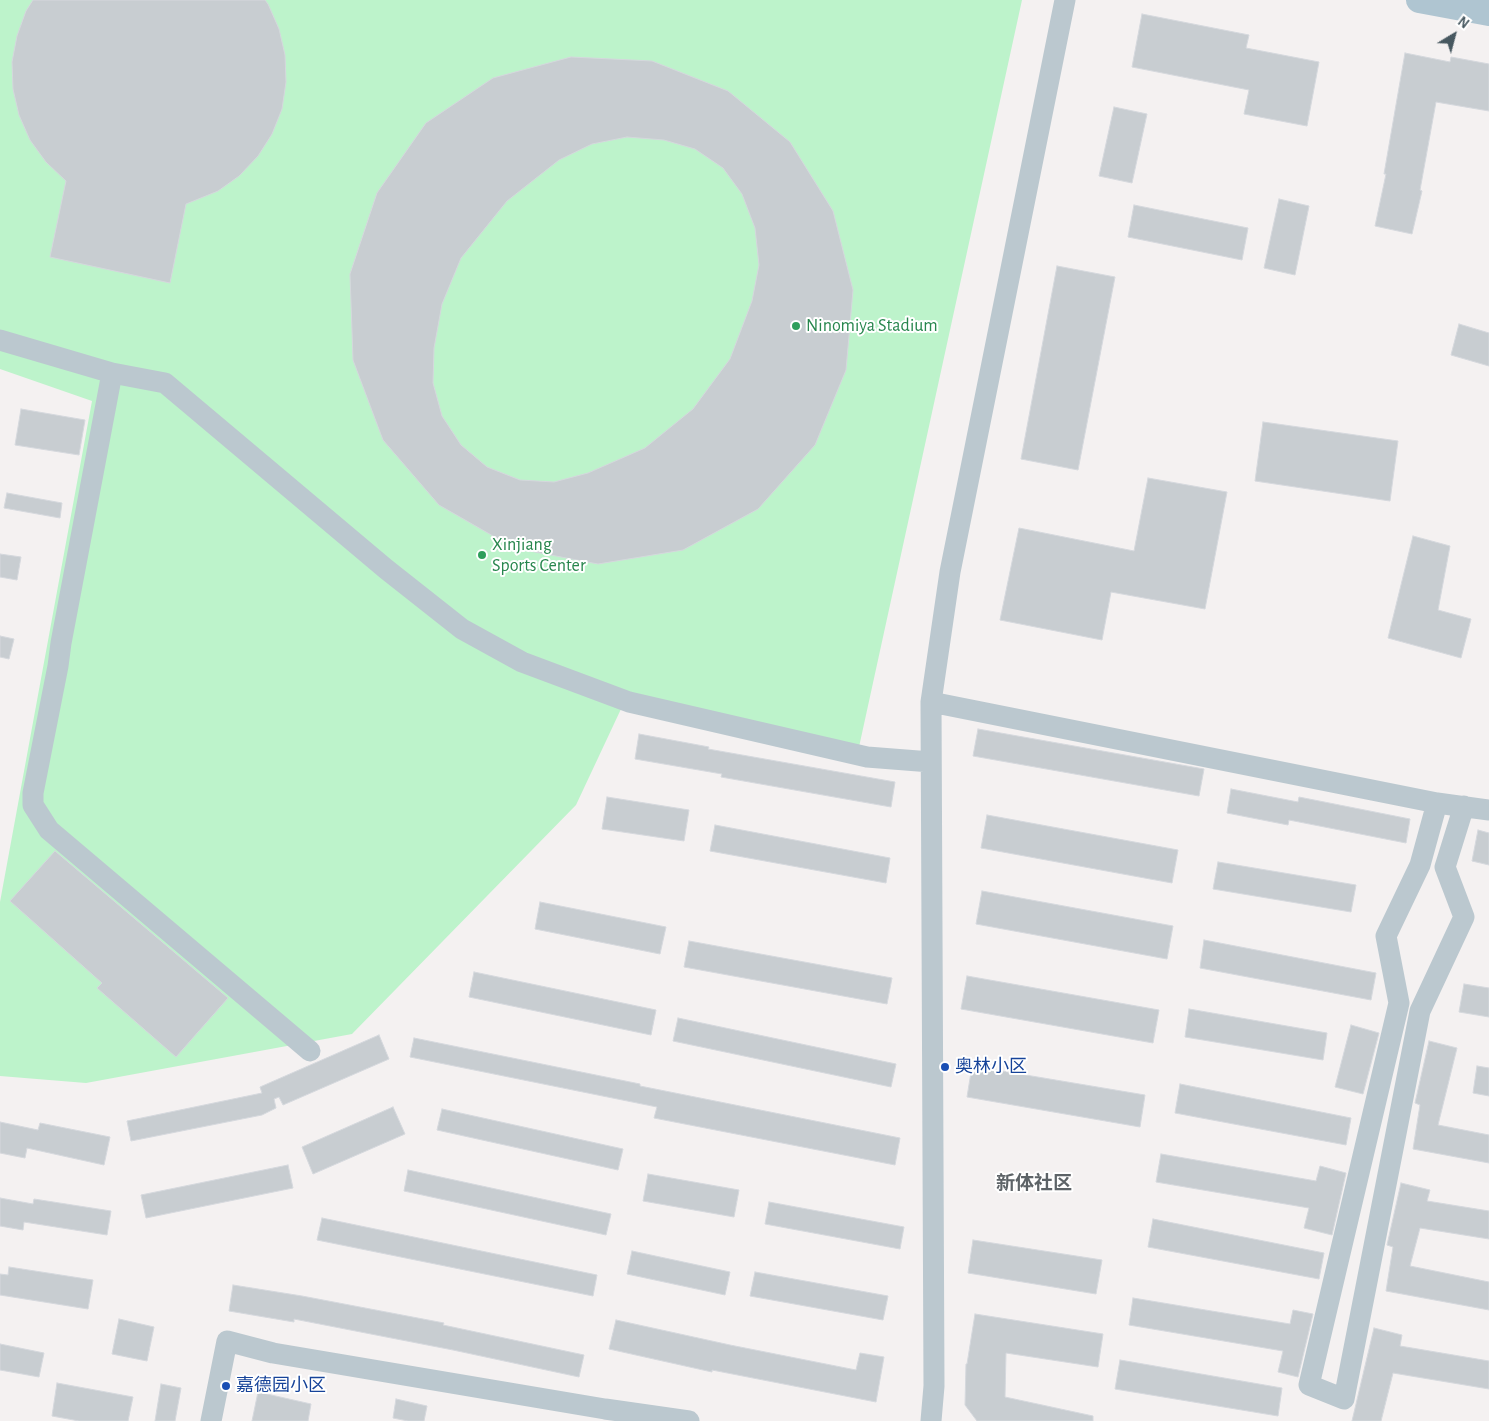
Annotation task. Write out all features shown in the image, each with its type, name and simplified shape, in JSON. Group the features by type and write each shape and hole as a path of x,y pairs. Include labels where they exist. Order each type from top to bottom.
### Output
{"main road":[{"path":"1419,0 1489,13"}],"street":[{"path":"931,1421 934,1386 931,702 950,572 1065,0"},
{"path":"0,340 112,373 165,383 386,569 462,629 522,662 629,702 867,757 931,762"},
{"path":"112,373 33,793 33,805 50,830 310,1051"},
{"path":"931,702 1437,803 1489,810"},
{"path":"1437,803 1420,865 1386,936 1399,1003 1309,1385 1344,1399 1420,1011 1464,917 1445,867 1464,806"},
{"path":"211,1421 227,1341 292,1356 605,1409 689,1421"}],"green space":[{"name":"Xinjiang Sports Center","path":"0,0 1022,0 859,747 621,709 576,805 352,1034 86,1083 0,1076 0,902 92,401 0,369"}],"building":[{"path":"33,0 265,0 268,4 279,29 285,55 286,82 282,109 272,134 258,156 239,176 218,191 186,204 170,283 50,257 66,181 46,162 30,140 19,115 13,89 12,62 17,36 26,11"},
{"path":"1142,14 1249,35 1246,48 1319,62 1307,126 1244,114 1249,90 1132,67"},
{"path":"1405,53 1450,62 1451,57 1489,64 1489,111 1436,102 1420,190 1422,191 1412,234 1375,226 1386,174 1384,174"},
{"name":"Ninomiya Stadium","path":"571,57 652,61 728,91 790,142 833,211 853,290 846,370 815,445 758,509 683,550 598,564 514,548 439,505 383,440 353,360 350,274 377,193 426,123 493,78","holes":["627,137 664,140 695,149 723,168 742,194 755,228 759,265 752,301 730,359 693,409 645,448 588,473 554,482 520,480 487,467 461,445 442,416 433,383 434,348 442,304 461,258 507,201 559,160 592,144"]},
{"path":"1114,107 1147,114 1132,183 1099,176"},
{"path":"1279,199 1309,206 1295,275 1264,268"},
{"path":"1134,205 1248,228 1242,260 1128,237"},
{"path":"1057,266 1115,277 1078,470 1021,459"},
{"path":"1459,324 1489,333 1489,366 1451,355"},
{"path":"21,409 85,420 79,455 15,445"},
{"path":"1263,422 1398,441 1390,501 1255,481"},
{"path":"1148,478 1227,492 1205,609 1111,592 1102,640 1000,620 1019,528 1134,551"},
{"path":"7,493 62,503 60,518 4,508"},
{"path":"1413,536 1450,546 1438,610 1471,619 1461,658 1388,638"},
{"path":"0,554 21,557 17,580 0,577"},
{"path":"0,636 14,639 9,659 0,657"},
{"path":"978,729 1204,769 1199,796 973,756"},
{"path":"639,734 709,747 708,749 895,782 891,807 721,777 722,774 635,759"},
{"path":"1231,789 1298,802 1299,797 1410,819 1406,843 1289,820 1288,825 1227,813"},
{"path":"607,797 689,810 684,841 602,829"},
{"path":"987,815 1178,850 1172,883 981,848"},
{"path":"715,825 890,858 886,883 710,851"},
{"path":"1478,830 1489,833 1489,865 1472,861"},
{"path":"55,851 228,998 176,1057 97,988 102,983 10,901"},
{"path":"1218,862 1356,885 1351,912 1213,889"},
{"path":"982,891 1173,926 1167,959 976,924"},
{"path":"540,902 666,927 660,954 535,929"},
{"path":"1204,940 1376,973 1371,1000 1200,968"},
{"path":"689,941 892,978 887,1004 684,967"},
{"path":"474,972 656,1010 651,1035 469,997"},
{"path":"967,976 1159,1010 1153,1043 961,1009"},
{"path":"1464,984 1489,988 1489,1017 1459,1012"},
{"path":"1189,1009 1327,1033 1323,1060 1185,1037"},
{"path":"678,1018 896,1064 891,1087 673,1041"},
{"path":"1351,1025 1379,1033 1363,1094 1335,1087"},
{"path":"379,1035 389,1059 283,1105 279,1097 274,1099 276,1108 262,1115 131,1141 127,1121 262,1093 260,1087"},
{"path":"414,1038 900,1138 895,1165 654,1118 657,1107 410,1057"},
{"path":"1429,1041 1457,1048 1438,1125 1489,1135 1489,1163 1413,1149 1420,1105 1415,1103"},
{"path":"972,1066 1145,1095 1140,1127 967,1097"},
{"path":"1477,1066 1489,1068 1489,1096 1473,1093"},
{"path":"1180,1084 1351,1118 1346,1145 1175,1113"},
{"path":"393,1107 405,1134 313,1174 302,1147"},
{"path":"442,1109 623,1149 618,1170 437,1130"},
{"path":"0,1122 38,1130 40,1123 110,1137 104,1165 27,1148 25,1158 0,1153"},
{"path":"1161,1154 1316,1181 1320,1166 1346,1173 1332,1235 1304,1228 1309,1208 1156,1182"},
{"path":"288,1165 293,1188 146,1218 141,1195"},
{"path":"408,1170 611,1214 606,1235 404,1191"},
{"path":"648,1174 739,1190 734,1217 643,1201"},
{"path":"1401,1183 1430,1190 1427,1201 1489,1211 1489,1239 1420,1228 1410,1266 1489,1282 1489,1310 1386,1291 1393,1247 1387,1245"},
{"path":"0,1198 33,1204 34,1199 111,1211 107,1235 24,1222 23,1230 0,1226"},
{"path":"769,1202 904,1227 900,1249 765,1224"},
{"path":"322,1218 597,1275 593,1296 317,1240"},
{"path":"1153,1219 1324,1253 1319,1279 1148,1247"},
{"path":"973,1240 1102,1260 1096,1294 968,1273"},
{"path":"632,1251 730,1272 725,1295 627,1274"},
{"path":"9,1267 93,1280 88,1309 0,1295 0,1274 8,1275"},
{"path":"755,1272 888,1296 883,1320 750,1296"},
{"path":"233,1285 444,1323 443,1325 584,1355 579,1377 294,1319 294,1322 229,1311"},
{"path":"1133,1298 1290,1324 1293,1310 1313,1314 1298,1377 1278,1372 1283,1351 1129,1325"},
{"path":"975,1314 1103,1334 1098,1367 1006,1353 1005,1397 1093,1416 1093,1421 977,1421 965,1405 966,1364"},
{"path":"119,1319 154,1327 147,1361 112,1354"},
{"path":"616,1320 856,1370 860,1353 884,1357 876,1402 712,1370 712,1372 609,1349"},
{"path":"1374,1328 1402,1335 1400,1346 1489,1361 1489,1389 1393,1373 1381,1421 1352,1421"},
{"path":"0,1344 44,1353 39,1377 0,1370"},
{"path":"1120,1360 1282,1388 1278,1416 1115,1389"},
{"path":"57,1383 133,1397 128,1421 79,1421 52,1416"},
{"path":"161,1384 181,1388 175,1421 155,1421"},
{"path":"258,1392 311,1404 308,1421 252,1421"},
{"path":"396,1399 427,1406 424,1421 408,1421 393,1418"}],"place":[{"name":"Ninomiya Stadium","path":"796,326"},
{"name":"Xinjiang Sports Center","path":"482,555"},
{"name":"奥林小区","path":"945,1067"},
{"name":"嘉德园小区","path":"226,1386"}],"district":[{"name":"新体社区","path":"1034,1183"}]}
